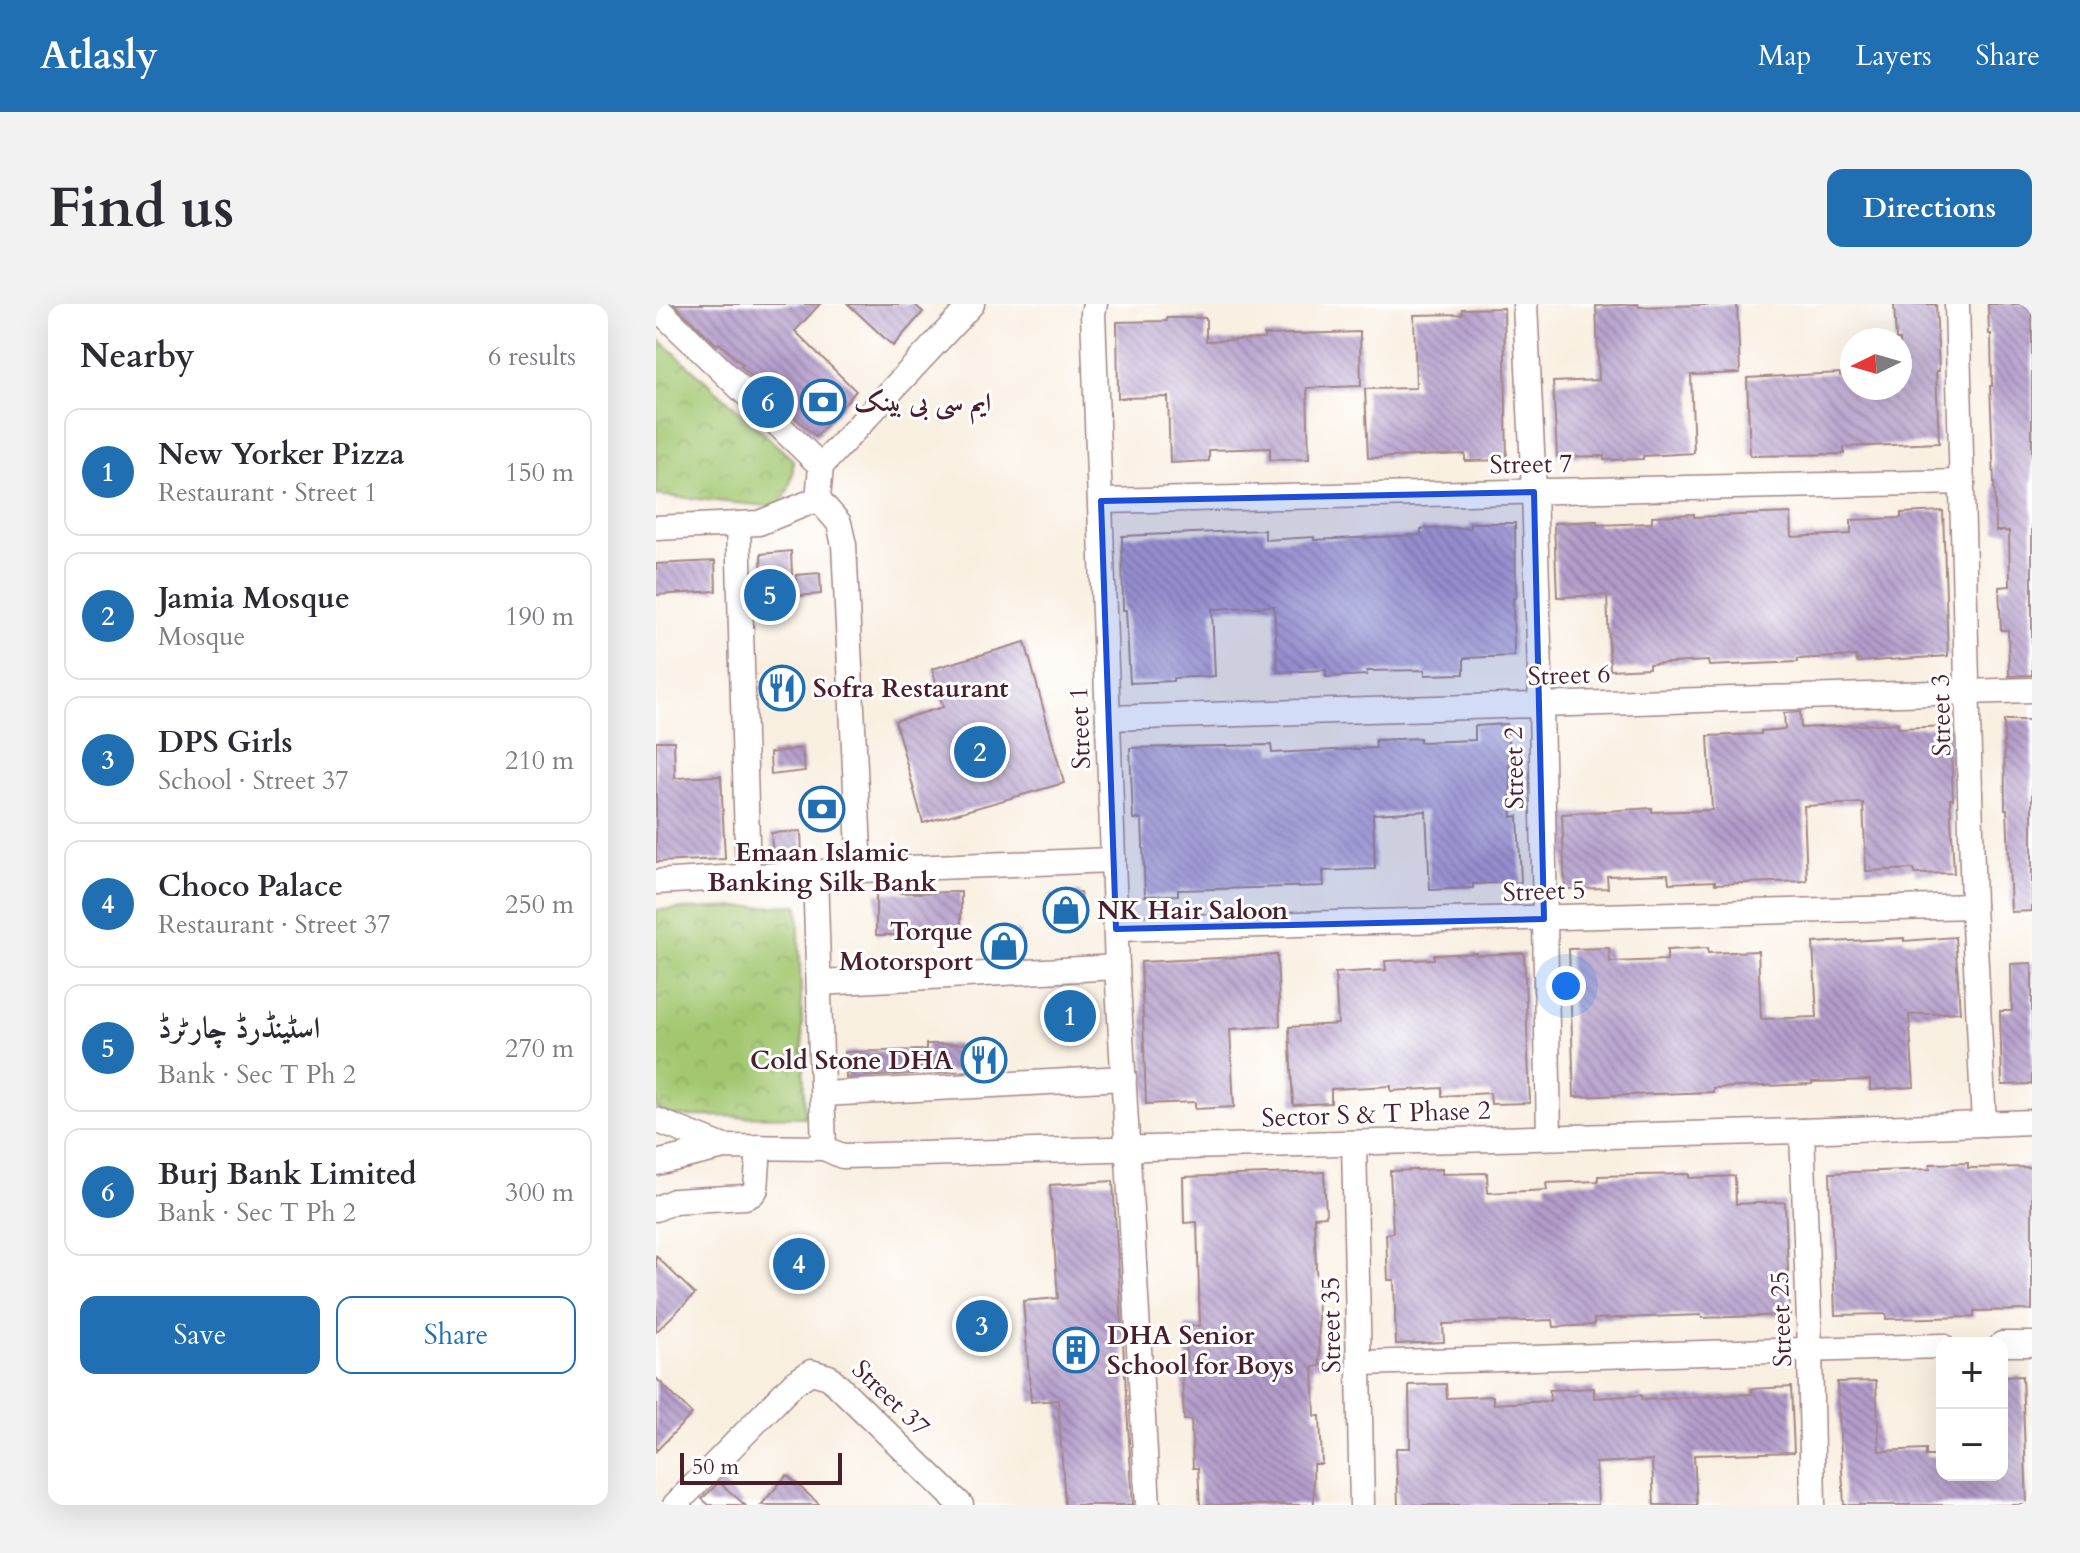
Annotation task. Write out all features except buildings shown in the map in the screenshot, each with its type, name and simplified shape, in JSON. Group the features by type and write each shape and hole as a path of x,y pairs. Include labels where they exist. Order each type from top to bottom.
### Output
{"street":[{"path":"860,870 844,545 839,523 818,499 821,466 972,304"},
{"name":"Street 1","path":"1095,304 1112,860 1148,1505"},
{"name":"Street 2","path":"1525,304 1541,704 1549,1137"},
{"name":"Street 3","path":"1957,304 1973,906 1984,1124"},
{"path":"656,307 821,466"},
{"name":"Street 7","path":"1101,501 1963,482"},
{"path":"656,528 759,523 818,499"},
{"path":"738,525 748,876"},
{"name":"Street 6","path":"1108,718 2032,690"},
{"path":"656,882 1112,860"},
{"path":"815,873 824,1148"},
{"name":"Street 5","path":"1116,929 1973,906"},
{"path":"820,983 1117,967"},
{"path":"823,1094 1124,1078"},
{"name":"Sector S & T Phase 2","path":"656,1120 724,1147"},
{"name":"Sector S & T Phase 2","path":"656,1163 724,1147 824,1148 842,1156 1802,1131 2032,1122"},
{"name":"Street 25","path":"1802,1131 1813,1505"},
{"name":"Street 35","path":"1354,1143 1362,1505"},
{"path":"656,1209 674,1201 752,1194 756,1189 759,1147"},
{"path":"2008,1344 2032,1344"},
{"path":"1360,1363 1936,1346"},
{"name":"Street 37","path":"675,1505 794,1383 811,1372 829,1377 961,1505"}],"highlighted area":[{"path":"1534,492 1544,919 1116,929 1101,501"}],"green space":[{"path":"660,340 793,460 790,486 776,507 656,495 656,345"},
{"path":"798,905 805,1117 671,1116 656,1108 656,910"}],"place":[{"name":"Burj Bank Limited","path":"768,402"},
{"name":"ایم سی بی بینک","path":"823,402"},
{"name":"اسٹینڈرڈ چارٹرڈ","path":"770,595"},
{"name":"Sofra Restaurant","path":"782,688"},
{"name":"Jamia Mosque","path":"980,752"},
{"name":"Emaan Islamic Banking Silk Bank","path":"822,809"},
{"name":"NK Hair Saloon","path":"1066,910"},
{"name":"Torque Motorsport","path":"1004,946"},
{"name":"New Yorker Pizza","path":"1070,1016"},
{"name":"Cold Stone DHA","path":"984,1060"},
{"name":"Choco Palace","path":"799,1264"},
{"name":"DPS Girls","path":"982,1326"},
{"name":"DHA Senior School for Boys","path":"1076,1350"}]}
